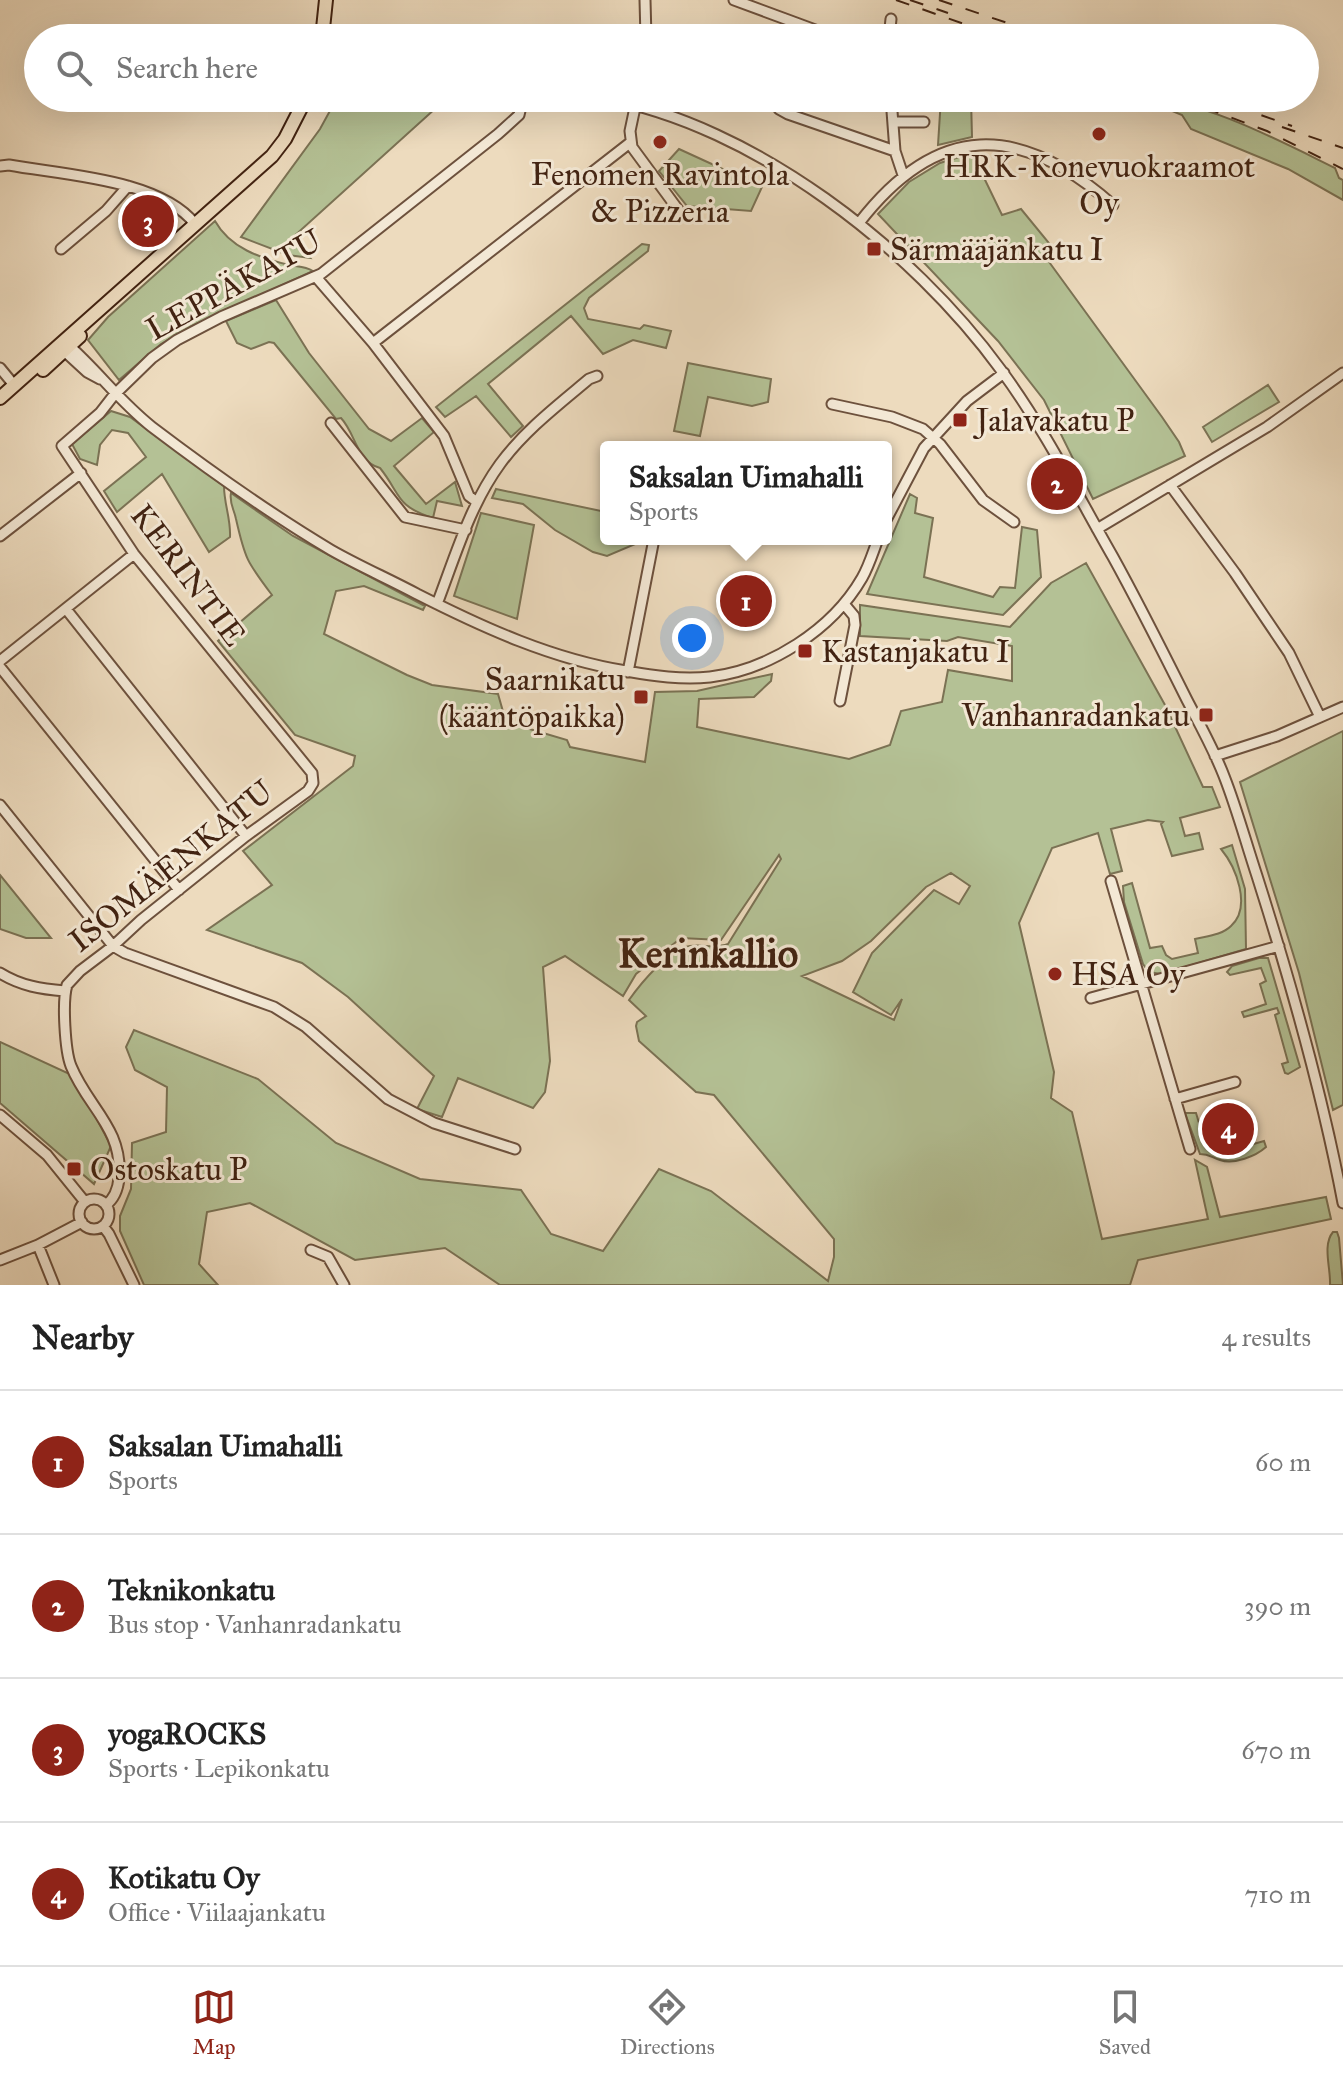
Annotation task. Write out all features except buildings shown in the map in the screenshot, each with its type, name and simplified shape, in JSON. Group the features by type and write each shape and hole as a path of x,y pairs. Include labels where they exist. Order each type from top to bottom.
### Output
{"main road":[{"path":"323,24 326,0"},
{"path":"0,404 272,156 299,112"},
{"path":"0,398 65,347"}],"street":[{"path":"645,0 646,24"},
{"path":"734,0 799,24"},
{"path":"890,24 891,19"},
{"name":"LEPPÄKATU","path":"114,395 152,358 177,340 236,310 316,277 498,134 520,112"},
{"path":"635,112 631,142 640,160 682,215"},
{"path":"660,112 757,156 859,223 935,292 1004,373 1040,428 1140,606 1224,776 1279,946 1343,1203"},
{"path":"784,112 895,151"},
{"path":"892,112 895,151 903,175"},
{"path":"893,122 924,122"},
{"path":"373,343 631,142"},
{"path":"859,223 903,175 946,150 996,145 1027,151 1054,161 1083,178 1113,205"},
{"path":"0,166 9,165 155,193 188,215 195,224"},
{"path":"61,249 106,211 128,186"},
{"path":"316,277 373,343 444,436 469,496 477,502"},
{"path":"65,347 87,372 103,380 114,395 150,425 253,500 333,551 437,604 533,647 601,667 682,678 739,672 788,650 844,604 863,577 876,545"},
{"path":"0,368 14,385"},
{"path":"892,508 932,437 967,401 1004,373"},
{"path":"1097,529 1267,427 1343,373"},
{"path":"437,604 477,502 501,463 531,429 589,379 597,376"},
{"name":"KERINTIE","path":"114,395 100,413 62,446 134,554 312,773 313,783 308,791"},
{"path":"832,404 916,425 932,437 983,500 1014,522"},
{"path":"331,423 405,517 466,530"},
{"path":"0,536 81,473"},
{"path":"1170,485 1289,653 1320,717"},
{"path":"628,672 653,545"},
{"path":"0,661 134,554"},
{"path":"840,701 855,625 854,616 844,604"},
{"path":"66,609 246,836"},
{"path":"0,667 179,890"},
{"path":"1215,756 1277,736 1343,707"},
{"name":"ISOMÄENKATU","path":"106,1205 114,1196 118,1184 118,1148 104,1118 71,1066 67,985 80,971 246,836 308,791"},
{"path":"0,805 113,946 274,1007 306,1027 388,1099 434,1123 515,1149"},
{"path":"1111,881 1190,1149"},
{"path":"1091,998 1279,946"},
{"path":"0,973 15,982 33,987 65,991"},
{"path":"1175,1099 1235,1082"},
{"path":"0,1115 47,1155 85,1202"},
{"path":"92,1199 106,1205 109,1215 103,1226 92,1229 82,1222 79,1212 85,1202 92,1199"},
{"path":"0,1260 82,1222"},
{"path":"103,1226 134,1285"},
{"path":"38,1245 54,1285"},
{"path":"311,1250 328,1257 344,1285"}],"green space":[{"path":"329,112 432,112 292,238 310,258 288,255 241,237"},
{"path":"940,112 971,112 972,137 938,145"},
{"path":"1175,112 1214,113 1266,134 1335,168 1343,180 1343,200 1288,169 1191,129 1182,115"},
{"path":"679,149 762,187 751,211 687,206 659,171"},
{"path":"972,153 1002,215 1021,209 1053,248 1044,255 1162,417 1185,456 1093,499 1044,400 998,341 878,214 909,182 940,163"},
{"path":"215,221 237,245 267,259 313,271 192,326 161,344 119,380 88,340 108,317"},
{"path":"642,244 649,245 648,251 589,298 584,308 588,319 640,329 644,325 671,331 666,348 633,340 603,354 571,316 488,384 523,426 511,437 476,396 445,417 436,407"},
{"path":"276,300 309,353 369,429 391,441 422,418 434,432 394,466 426,504 455,482 462,506 437,501 433,518 405,504 380,468 361,453 346,424 341,418 336,419 274,343 251,349 237,343 226,321"},
{"path":"688,363 771,379 768,402 752,406 708,397 700,436 674,431"},
{"path":"1268,385 1279,402 1212,442 1203,427"},
{"path":"111,411 130,417 224,486 230,537 209,552 162,474 117,512 104,491 146,457 128,433 112,430 100,445 97,465 80,459 72,444"},
{"path":"496,489 600,511 600,545 633,545 607,556 593,552 555,530 523,504 492,498"},
{"path":"231,493 293,536 425,606 423,610 364,586 336,591 324,634 432,685 498,694 506,722 567,740 570,747 645,762 655,692 697,691 772,674 771,681 754,697 699,699 697,727 849,759 890,745 901,711 942,702 948,670 1012,681 1012,646 958,637 947,641 860,636 860,605 1010,627 1051,583 1086,563 1165,705 1203,787 1212,787 1220,807 1180,818 1185,836 1199,833 1203,849 1172,856 1161,824 1163,822 1148,820 1111,829 1122,871 1110,874 1098,833 1052,848 1019,923 1054,1072 1051,1098 1072,1112 1102,1239 1208,1219 1195,1160 1207,1167 1220,1217 1326,1197 1331,1219 1138,1260 1130,1285 500,1285 445,1248 355,1260 250,1203 207,1212 199,1264 218,1285 144,1285 120,1231 120,1216 131,1189 132,1143 166,1132 167,1087 135,1070 126,1047 134,1030 258,1079 336,1143 420,1179 521,1190 551,1234 603,1251 659,1169 711,1191 828,1281 834,1257 834,1239 714,1095 696,1092 639,1041 637,1022 646,1016 629,1000 648,976 673,953 690,946 728,944 781,859 779,855 721,940 681,938 636,974 623,996 565,956 543,967 550,1061 545,1092 533,1108 458,1078 442,1117 417,1109 434,1076 348,997 302,963 207,930 272,885 243,851 353,766 355,756 295,735 218,641 272,595 245,552","holes":["951,873 970,886 959,904 934,890 872,953 853,992 891,1015 902,999 894,1020 802,976 842,961 871,941 926,887"]},
{"path":"910,494 917,498 915,513 933,518 924,577 993,597 1000,587 1015,588 1022,527 1037,530 1041,577 1003,615 867,594 888,545 892,545 892,536"},
{"path":"481,513 534,525 517,619 454,596"},
{"path":"1343,731 1343,1105 1333,1110 1299,973 1240,782"},
{"path":"1232,845 1245,889 1246,949 1161,974 1149,972 1143,964 1124,902 1123,886 1132,883 1150,948 1162,946 1172,959 1198,953 1195,939 1227,929 1237,918 1240,887 1221,849"},
{"path":"0,875 51,938 26,938 0,929"},
{"path":"1268,958 1300,1067 1288,1074 1282,1064 1288,1062 1275,1015 1279,1013 1277,1008 1244,1017 1242,1012 1266,1004 1260,984 1266,981 1261,968 1230,975 1227,972 1232,966"},
{"path":"0,1042 74,1076 111,1146 94,1184 0,1103"},
{"path":"1185,1113 1196,1113 1206,1146 1240,1137 1243,1147 1264,1141 1266,1147 1257,1154 1232,1161 1200,1154"},
{"path":"1333,1232 1337,1232 1339,1238 1343,1285 1330,1285 1327,1250"}],"railway":[{"path":"896,0 964,24"},
{"path":"910,0 948,13"},
{"path":"939,0 1010,24"},
{"path":"1216,112 1267,131 1343,169"},
{"path":"1252,112 1292,126"},
{"path":"1282,127 1343,148"}],"place":[{"name":"HRK-Konevuokraamot Oy","path":"1099,134"},
{"name":"Fenomen Ravintola & Pizzeria","path":"660,142"},
{"name":"yogaROCKS","path":"148,221"},
{"name":"Särmääjänkatu I","path":"874,249"},
{"name":"Jalavakatu P","path":"960,420"},
{"name":"Teknikonkatu","path":"1057,484"},
{"name":"Saksalan Uimahalli","path":"746,601"},
{"name":"Kastanjakatu I","path":"805,651"},
{"name":"Saarnikatu (kääntöpaikka)","path":"641,697"},
{"name":"Vanhanradankatu","path":"1206,715"},
{"name":"HSA Oy","path":"1055,974"},
{"name":"Kotikatu Oy","path":"1228,1129"},
{"name":"Ostoskatu P","path":"74,1169"}],"district":[{"name":"Kerinkallio","path":"708,953"}]}
